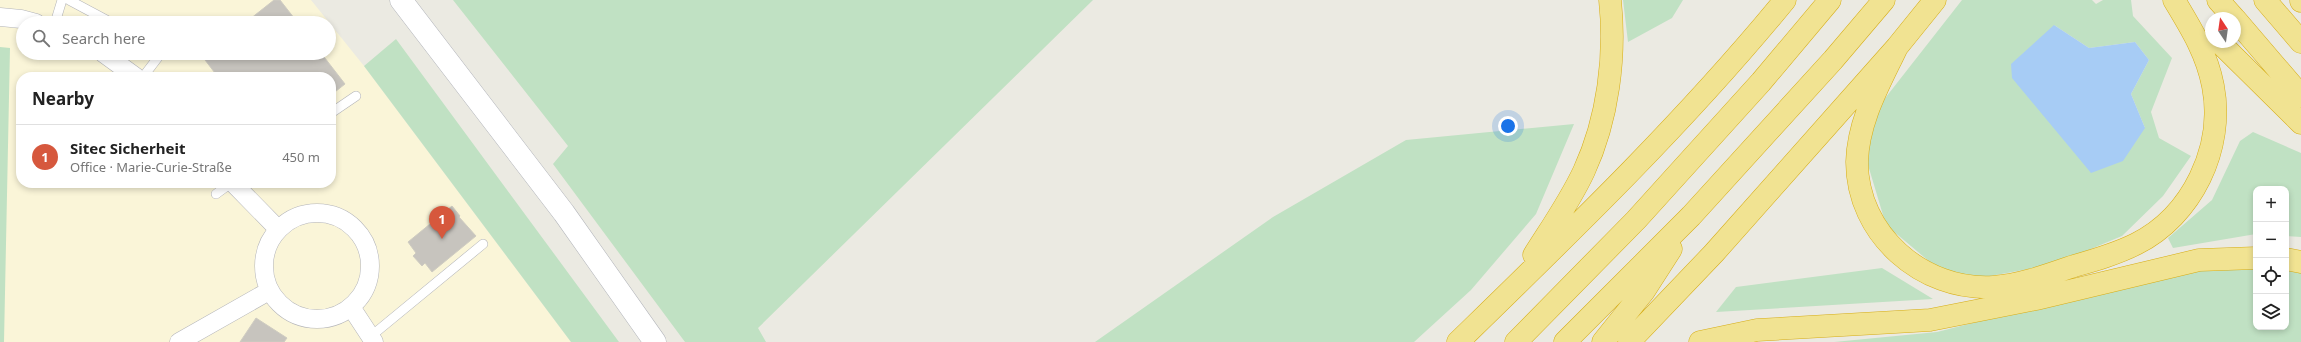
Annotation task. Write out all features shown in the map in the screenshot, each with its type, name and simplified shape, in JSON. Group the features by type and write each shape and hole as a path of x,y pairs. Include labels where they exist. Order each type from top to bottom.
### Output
{"highway":[{"path":"1509,293 1567,203 1591,155 1601,121 1610,73 1612,37 1610,0"},
{"path":"1458,342 1509,293 1634,167 1741,54 1785,0"},
{"path":"1516,342 1636,220 1761,82 1830,0"},
{"path":"1565,342 1691,216 1833,60 1884,0"},
{"path":"1629,342 1714,253 1897,47 1935,0"},
{"path":"1897,47 1866,116 1859,139 1859,179 1868,213 1877,230 1906,262 1939,280 1965,286 1993,286 2012,283 2095,260 2136,244 2158,229 2175,214 2204,171 2215,130 2213,87 2199,40 2174,0"},
{"path":"2178,0 2205,28"},
{"path":"2218,0 2228,12"},
{"path":"2265,0 2301,42"},
{"path":"2241,27 2301,96"},
{"path":"2225,48 2301,123"},
{"path":"1603,342 1644,291 1691,216"},
{"path":"1700,342 1757,330 1930,320 2036,299 2199,260 2253,258"},
{"path":"2289,260 2301,262"}],"main road":[{"path":"401,0 564,213 655,342"}],"street":[{"path":"0,17 16,19"},
{"path":"113,60 130,72"},
{"path":"237,188 278,229"},
{"path":"309,213 326,213 342,219 356,230 366,244 370,261 369,278 362,294 351,307 337,315 322,319 306,318 285,308 269,291 264,275 264,259 269,242 278,229 292,218 309,213"},
{"path":"179,342 269,291"},
{"path":"351,307 372,339"}],"lane":[{"path":"57,16 62,0"},
{"path":"69,0 99,16"},
{"path":"141,72 154,60"},
{"path":"336,110 356,96"},
{"path":"216,194 225,188"},
{"path":"372,339 483,244"}],"shaded area":[{"path":"0,0 311,0 324,16 16,16 16,60 336,60 336,31 364,66 571,342 0,342"}],"green space":[{"path":"453,0 1093,0 758,328 766,342 685,342 553,164 568,146"},
{"path":"1623,0 1683,0 1672,18 1628,42"},
{"path":"1962,0 2092,0 2096,4 2103,0 2131,0 2133,16 2172,58 2151,112 2159,138 2191,156 2163,196 2122,236 2055,264 1974,279 1937,268 1886,225 1868,165 1868,120","holes":["2054,25 2089,48 2135,42 2149,60 2131,94 2145,128"]},
{"path":"396,39 619,342 571,342 364,66"},
{"path":"0,47 10,48 4,342 0,342"},
{"path":"1574,124 1536,214 1471,290 1414,342 1095,342 1273,217 1406,140"},
{"path":"2253,132 2301,153 2301,237 2289,236 2289,186 2253,186 2253,235 2173,248 2168,238 2212,200 2240,141"},
{"path":"2253,265 2253,330 2289,330 2289,267 2301,269 2301,342 1834,342 1937,332 2151,278 2204,267"},
{"path":"1882,268 1933,299 1716,312 1736,287"}],"water":[{"path":"2054,25 2089,48 2135,42 2149,60 2131,94 2145,128 2123,161 2091,173 2012,78 2011,64"}],"building":[{"path":"274,0 280,0 293,16 254,16"},
{"path":"205,60 326,60 336,72 214,72"},
{"path":"336,72 345,84 336,91"},
{"path":"452,206 460,216 459,217 476,236 432,272 425,263 422,266 413,256 416,253 408,242"},
{"path":"256,318 287,338 284,342 240,342"}],"place":[{"name":"Sitec Sicherheit","path":"442,239"}]}
